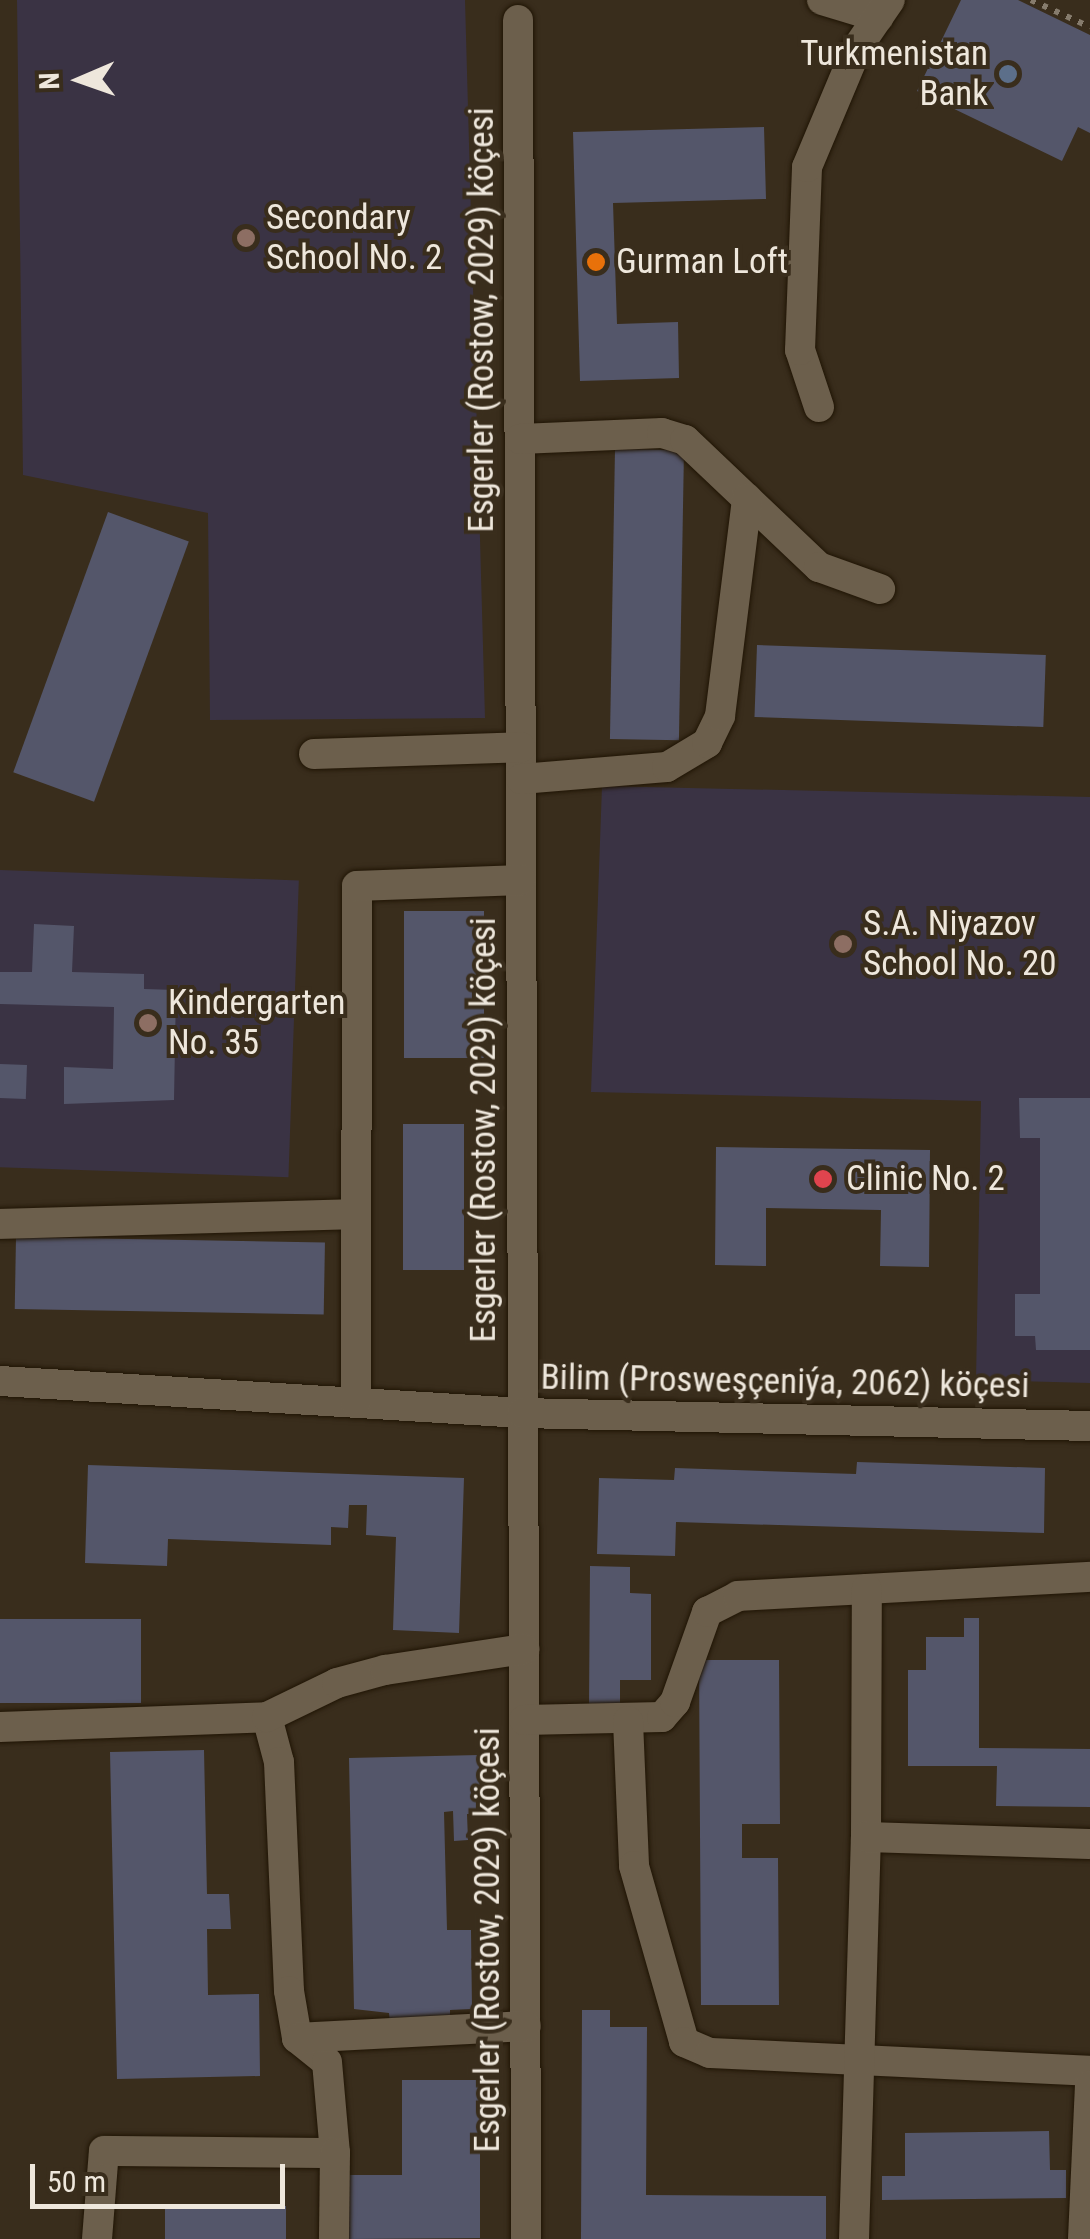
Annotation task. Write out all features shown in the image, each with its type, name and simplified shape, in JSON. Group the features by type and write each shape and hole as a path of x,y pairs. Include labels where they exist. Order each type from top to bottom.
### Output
{"street":[{"path":"819,407 800,350 808,167 830,105 884,8 822,0"},
{"name":"Esgerler (Rostow, 2029) köçesi","path":"518,20 526,2239"},
{"path":"520,439 662,433 711,458 747,499 818,567 880,589"},
{"path":"521,779 667,768 707,743 720,716 747,499"},
{"path":"314,754 521,746"},
{"path":"356,1403 357,886 521,880"},
{"path":"0,1224 354,1214"},
{"name":"Bilim (Prosweşçeniýa, 2062) köçesi","path":"0,1381 522,1413 1090,1426"},
{"path":"524,1720 628,1721 670,1711 707,1612 738,1596 1090,1577"},
{"path":"854,2239 866,1837 867,1589"},
{"path":"0,1727 267,1717 337,1682 385,1670 524,1649"},
{"path":"267,1717 279,1762 296,2038 327,2062 335,2153 334,2239"},
{"path":"628,1721 634,1866 684,2042 710,2054 1090,2071"},
{"path":"866,1837 1090,1844"},
{"path":"296,2038 526,2026"},
{"path":"1082,2239 1090,2085"},
{"path":"97,2239 104,2150 335,2153"}],"path":[{"path":"1031,0 1090,27"}],"shaded area":[{"name":"Secondary School No. 2","path":"17,0 465,0 485,718 210,720 208,513 23,475"},
{"name":"S.A. Niyazov School No. 20","path":"602,786 1090,797 1090,1383 976,1380 981,1101 591,1092"},
{"name":"Kindergarten No. 35","path":"0,870 299,880 288,1177 0,1167"}],"building":[{"name":"Turkmenistan Bank","path":"961,0 1018,0 1090,35 1090,133 1078,127 1062,161 917,91"},
{"name":"Gurman Loft","path":"764,127 766,199 613,203 617,324 678,322 679,378 580,381 573,132"},
{"path":"615,449 684,450 679,740 610,739"},
{"path":"108,512 189,541 94,802 13,772"},
{"path":"757,645 1046,655 1043,727 754,717"},
{"path":"404,911 484,911 484,1058 404,1058"},
{"path":"34,924 74,926 72,972 144,974 144,989 176,990 174,1100 64,1104 64,1067 113,1069 114,1007 0,1004 0,972 32,972"},
{"path":"0,1064 27,1065 26,1099 0,1098"},
{"path":"1019,1098 1090,1098 1090,1350 1036,1350 1035,1336 1015,1336 1015,1294 1040,1294 1040,1138 1020,1138"},
{"path":"403,1124 464,1124 464,1270 403,1270"},
{"name":"Clinic No. 2","path":"716,1147 930,1150 929,1267 880,1266 881,1210 766,1208 766,1266 715,1265"},
{"path":"16,1237 325,1242 324,1314 15,1309"},
{"path":"857,1462 1045,1468 1044,1533 676,1522 675,1556 597,1554 599,1478 674,1480 675,1468 856,1474"},
{"path":"88,1465 464,1478 459,1633 393,1630 396,1537 366,1535 367,1505 349,1505 348,1528 331,1527 331,1545 168,1539 167,1566 85,1563"},
{"path":"590,1566 630,1567 630,1593 651,1594 651,1680 620,1680 620,1705 589,1705"},
{"path":"964,1618 979,1618 979,1748 1090,1749 1090,1807 996,1806 997,1766 908,1766 908,1670 926,1670 926,1637 964,1637"},
{"path":"0,1619 141,1619 141,1703 0,1703"},
{"path":"699,1660 779,1660 780,1824 742,1824 742,1858 778,1858 779,2005 701,2005"},
{"path":"204,1750 207,1894 229,1894 231,1929 207,1929 208,1995 259,1994 260,2076 117,2079 110,1752"},
{"path":"479,1755 480,1814 467,1814 468,1840 454,1841 453,1811 444,1812 447,1930 471,1930 472,2009 450,2010 450,2023 390,2024 389,2013 354,2009 349,1758"},
{"path":"582,2010 610,2010 610,2027 647,2027 646,2195 826,2196 826,2239 581,2239"},
{"path":"402,2080 480,2080 480,2238 349,2239 349,2175 402,2175"},
{"path":"1049,2131 1050,2170 1066,2170 1066,2198 882,2200 882,2176 905,2176 905,2133"},
{"path":"165,2206 286,2206 286,2239 165,2239"}],"place":[{"name":"Turkmenistan Bank","path":"1008,74"},
{"name":"Secondary School No. 2","path":"246,238"},
{"name":"Gurman Loft","path":"596,262"},
{"name":"S.A. Niyazov School No. 20","path":"843,944"},
{"name":"Kindergarten No. 35","path":"148,1023"},
{"name":"Clinic No. 2","path":"823,1179"}]}
